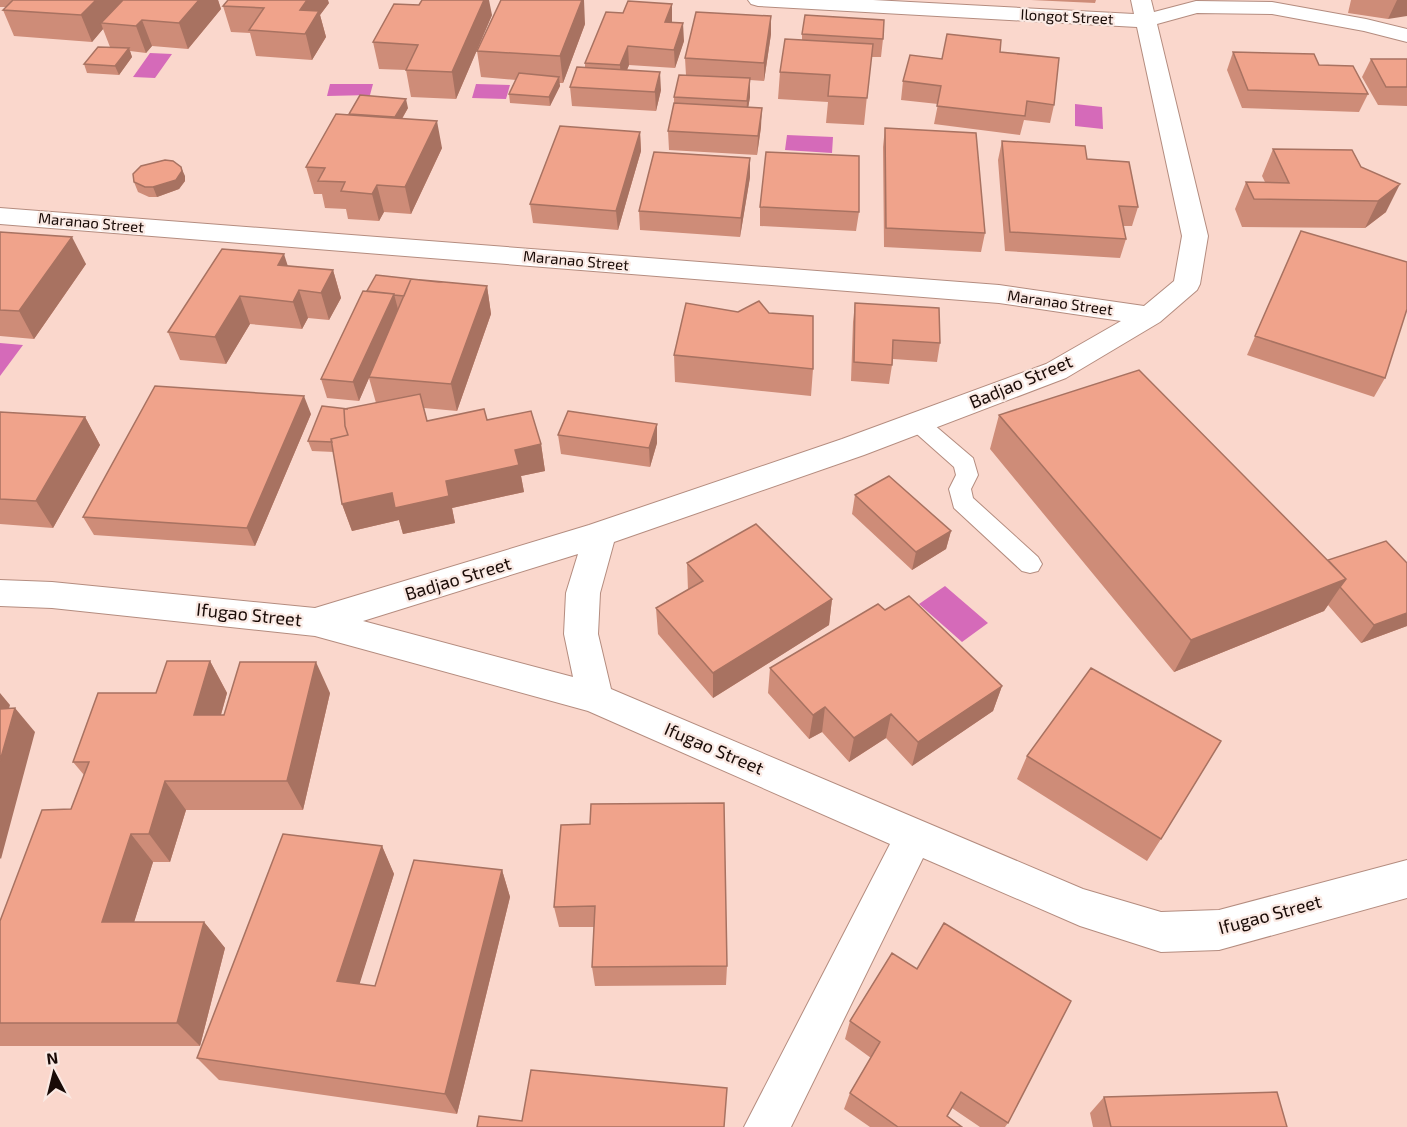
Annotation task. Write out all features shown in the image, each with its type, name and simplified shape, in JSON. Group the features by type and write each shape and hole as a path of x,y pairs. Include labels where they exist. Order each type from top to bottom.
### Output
{"street":[{"name":"Ilongot Street","path":"758,0 1143,11 1187,4 1279,4 1407,36"},
{"name":"Badjao Street","path":"315,622 600,534 918,423 1056,372 1150,316 1187,284 1195,236 1143,11"},
{"name":"Maranao Street","path":"0,216 999,294 1150,316"},
{"path":"595,698 581,634 583,592 600,534"},
{"name":"Ifugao Street","path":"0,593 52,595 315,622 595,698 1080,907 1161,932 1219,930 1407,879"},
{"path":"767,1127 914,836"}],"lane":[{"path":"918,423 965,464 967,475 960,489 962,502 1030,564"}],"shaded area":[{"path":"150,53 172,54 155,78 133,77"},
{"path":"330,84 373,84 370,95 327,96"},
{"path":"476,84 510,85 506,99 472,98"},
{"path":"1075,104 1102,107 1103,129 1075,126"},
{"path":"787,135 833,137 832,153 785,150"},
{"path":"0,343 23,345 0,376"},
{"path":"945,586 988,623 962,642 919,604"}],"building":[{"path":"13,0 96,0 81,15 3,10"},
{"path":"123,0 199,0 179,23 142,20 136,26 101,23"},
{"path":"228,0 307,0 300,10 319,11 305,34 249,30 264,8 223,6"},
{"path":"422,0 484,0 452,72 406,70 418,45 373,42 394,4 419,5"},
{"path":"501,0 582,0 560,56 477,51"},
{"path":"628,1 672,4 665,22 683,23 674,50 628,46 620,65 585,63 606,12 623,13"},
{"path":"696,12 771,16 764,63 685,58"},
{"path":"805,15 884,20 883,39 802,34"},
{"path":"947,34 1001,40 1000,52 1059,58 1054,105 1027,101 1025,116 937,106 941,86 903,81 910,55 942,59"},
{"path":"785,39 873,44 867,98 828,96 830,75 780,72"},
{"path":"98,47 129,48 115,66 84,64"},
{"path":"1233,52 1314,54 1319,65 1353,66 1368,94 1248,90"},
{"path":"1371,59 1407,59 1407,87 1386,87"},
{"path":"577,67 660,72 655,92 570,87"},
{"path":"519,73 559,77 549,97 509,94"},
{"path":"679,75 750,78 747,101 674,97"},
{"path":"360,95 406,99 395,117 349,114"},
{"path":"674,103 762,108 758,136 668,131"},
{"path":"336,114 437,121 405,187 377,185 372,194 341,191 345,182 318,181 325,168 306,167"},
{"path":"560,126 640,132 616,211 530,204"},
{"path":"885,128 976,133 985,233 886,228"},
{"path":"1002,141 1085,146 1087,159 1129,162 1138,207 1119,206 1126,239 1010,232"},
{"path":"1273,149 1352,150 1361,167 1400,184 1378,201 1254,199 1246,182 1289,183"},
{"path":"654,152 750,158 741,218 639,211"},
{"path":"766,152 859,156 859,212 760,207"},
{"path":"165,160 173,161 181,167 182,171 176,180 153,187 145,187 134,182 133,174 141,166"},
{"path":"1301,231 1407,262 1407,309 1385,378 1255,336"},
{"path":"0,232 72,237 19,311 0,310"},
{"path":"222,249 284,254 278,265 333,270 321,293 299,290 293,302 240,296 215,337 168,332"},
{"path":"376,275 439,282 411,279 404,296 367,291"},
{"path":"411,279 487,286 451,384 369,377"},
{"path":"363,291 394,294 353,382 321,379"},
{"path":"759,301 769,313 813,316 813,369 674,355 686,303 738,312"},
{"path":"855,303 939,308 940,343 893,340 892,365 854,362"},
{"path":"1139,370 1346,579 1191,640 999,415"},
{"path":"155,386 304,396 247,528 83,517"},
{"path":"420,394 427,421 484,409 487,420 531,411 541,444 515,450 519,465 446,481 449,496 395,508 392,493 342,504 331,439 348,435 344,409"},
{"path":"322,406 348,409 344,409 348,435 331,439 332,442 308,441"},
{"path":"568,411 657,424 649,448 558,435"},
{"path":"0,412 85,417 36,501 0,499"},
{"path":"889,476 951,531 916,552 855,495"},
{"path":"756,524 832,599 713,673 656,608 703,581 687,563"},
{"path":"1386,541 1407,563 1407,613 1374,625 1340,587 1346,579 1328,560"},
{"path":"909,596 1002,686 918,742 891,714 854,738 825,707 813,715 770,668 878,604 885,610"},
{"path":"167,661 210,661 194,715 224,715 240,662 316,662 287,781 165,781 149,834 131,834 102,922 204,922 177,1023 0,1023 0,921 42,810 71,809 89,762 73,762 98,693 156,693"},
{"path":"1091,668 1221,741 1161,839 1027,756"},
{"path":"15,708 0,761 0,709"},
{"path":"724,803 727,966 592,967 595,906 554,907 561,825 590,824 591,804"},
{"path":"283,834 382,846 337,981 375,986 414,860 502,870 445,1094 197,1058"},
{"path":"944,923 1071,1001 1008,1123 961,1092 947,1116 962,1127 898,1127 850,1093 880,1042 850,1021 892,953 917,969"},
{"path":"531,1070 727,1088 724,1127 477,1127 479,1116 522,1121"},
{"path":"1277,1092 1287,1127 1111,1127 1104,1097"}]}
